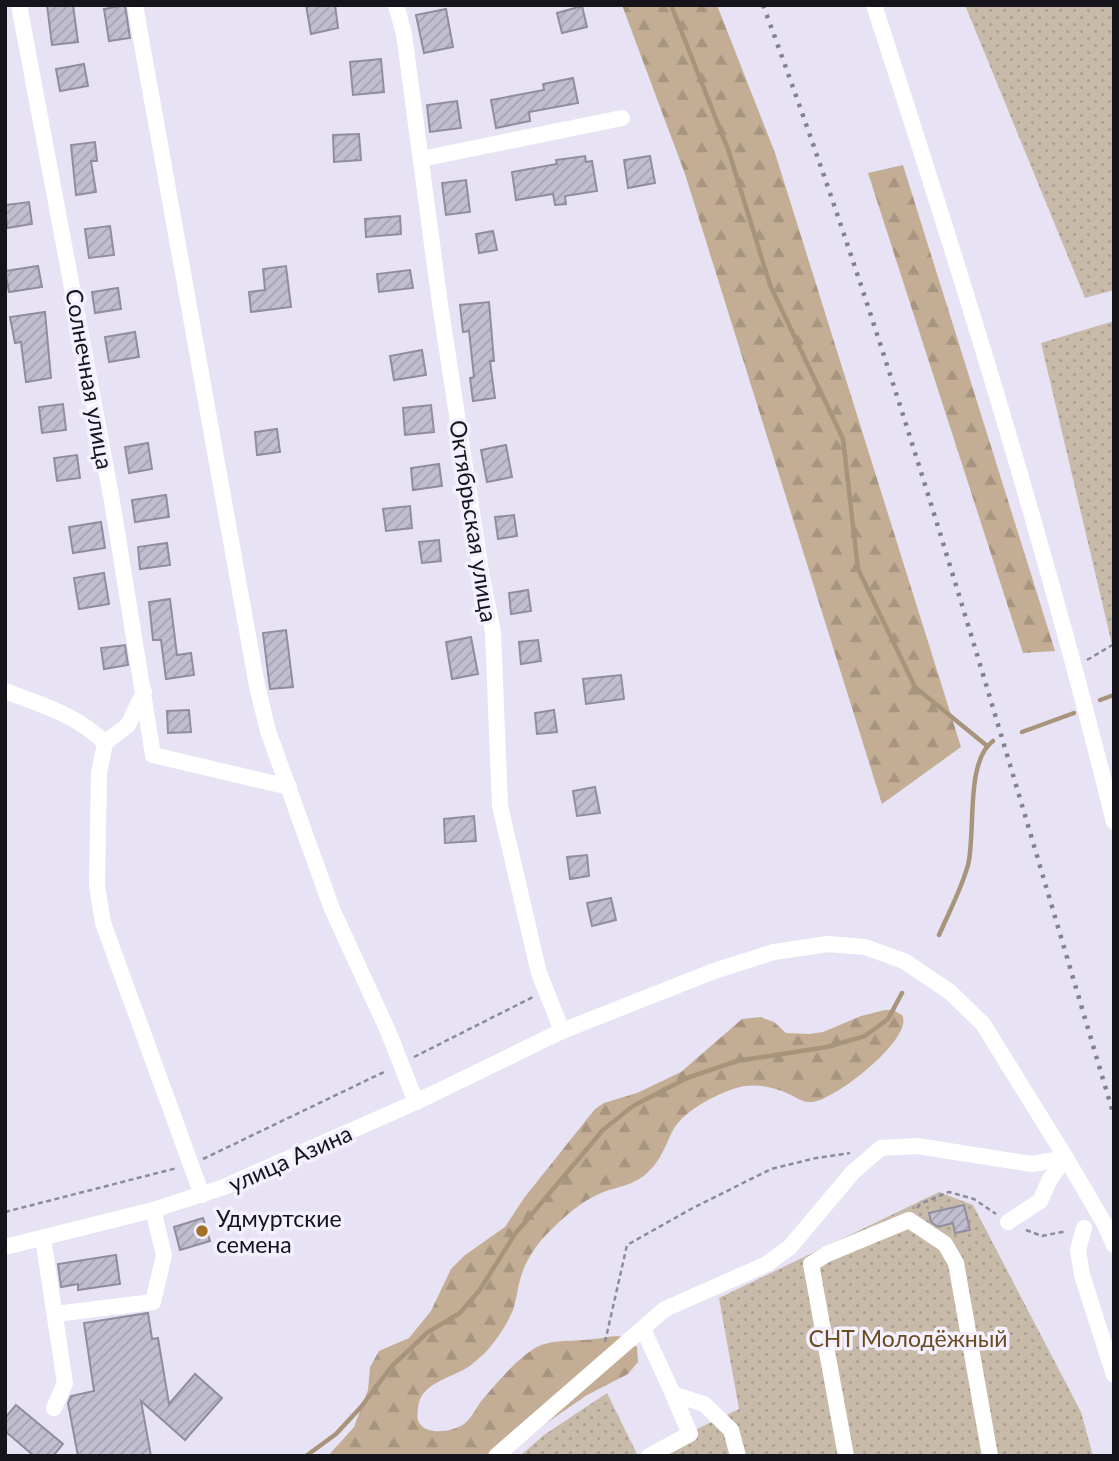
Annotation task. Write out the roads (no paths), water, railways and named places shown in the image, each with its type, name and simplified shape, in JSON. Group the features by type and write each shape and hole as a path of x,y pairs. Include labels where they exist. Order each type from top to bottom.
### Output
{"street":[{"name":"Солнечная улица","path":"19,5 71,277 153,755 289,788"},
{"path":"135,5 257,685 268,731 332,909 416,1102"},
{"name":"Октябрьская улица","path":"396,5 404,34 469,496 493,632 500,806 538,973 562,1031"},
{"path":"874,5 957,260 1075,668 1114,822"},
{"path":"421,159 622,118"},
{"path":"5,691 78,720 92,729 105,743"},
{"path":"144,692 128,725 105,743 99,773 97,886 103,923 202,1195"},
{"name":"улица Азина","path":"5,1247 202,1195 416,1102 562,1031 714,971 774,952 828,944 865,947 904,961 950,992 983,1024 1066,1158 1114,1245"},
{"path":"496,1456 665,1309 767,1264 790,1247 853,1172 881,1149 917,1146 1032,1164 1066,1158"},
{"path":"1008,1222 1040,1201 1050,1178 1066,1158"},
{"path":"55,1314 153,1301 164,1255 153,1210"},
{"path":"811,1264 827,1254 909,1220 945,1244 956,1264 990,1456"},
{"path":"1084,1228 1078,1250 1082,1275 1114,1375"},
{"path":"43,1238 65,1382 54,1408"},
{"path":"790,1247 811,1264 846,1456"},
{"path":"643,1329 691,1434 649,1456"},
{"path":"673,1394 704,1404 732,1430 738,1456"}],"waterway":[{"path":"671,5 729,152 770,285 843,439 858,569 915,687 986,745"},
{"path":"1100,700 1114,695"},
{"path":"1022,732 1074,713"},
{"path":"939,935 968,865 978,764 993,741"},
{"path":"306,1456 336,1434 361,1407 392,1366 428,1332 460,1313 479,1291 515,1234 603,1130 633,1106 687,1078 737,1061 827,1047 865,1036 888,1019 902,993"}],"railway":[{"path":"763,5 812,142 904,418 1114,1116"}],"place":[{"name":"Удмуртские семена","path":"202,1231"}],"park label":[{"name":"СНТ Молодёжный","path":"908,1338"}]}
